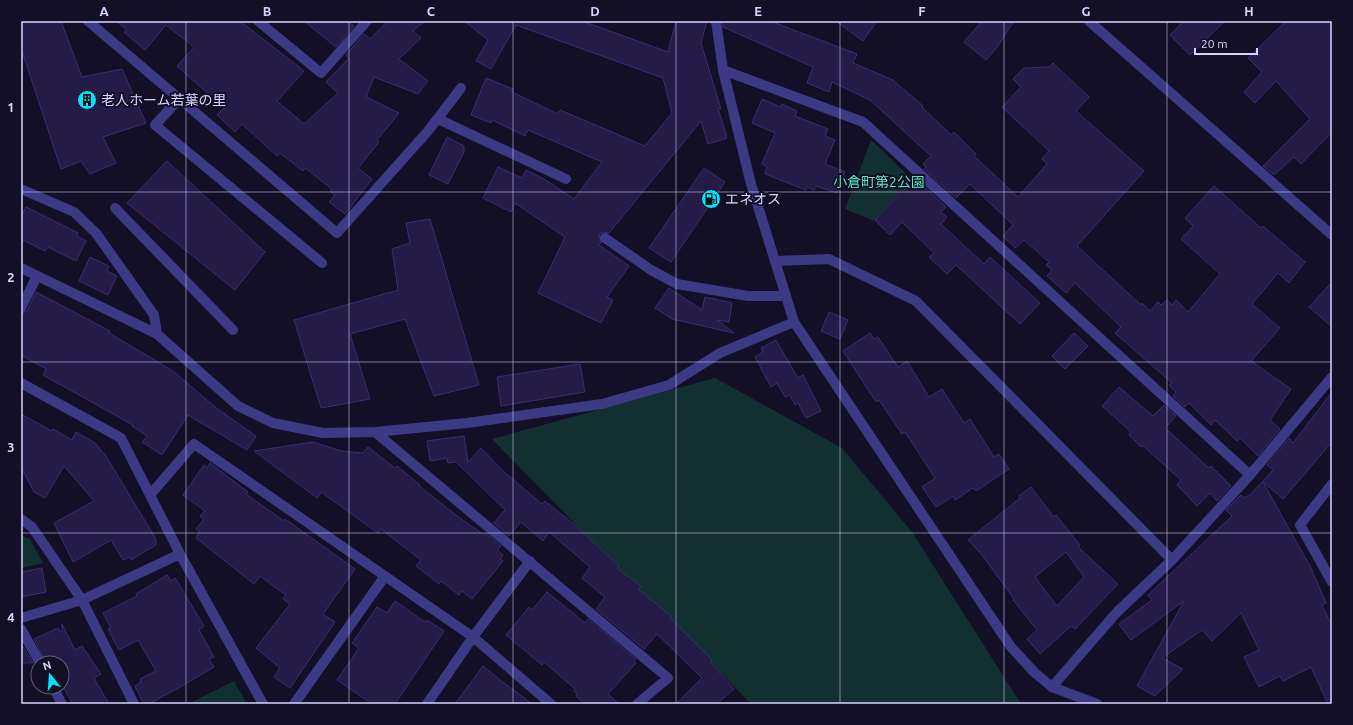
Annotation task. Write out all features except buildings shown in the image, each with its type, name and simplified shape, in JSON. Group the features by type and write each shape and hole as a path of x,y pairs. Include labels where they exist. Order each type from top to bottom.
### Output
{"street":[{"path":"88,21 337,233 438,119 461,88"},
{"path":"258,21 321,73 367,21"},
{"path":"716,21 723,70 751,184 794,322 1011,647 1034,672 1052,687 1097,704"},
{"path":"1089,21 1332,235"},
{"path":"723,70 863,122 1250,475"},
{"path":"179,99 155,125 322,263"},
{"path":"438,119 566,179"},
{"path":"21,189 74,212 96,233 124,270 154,315 157,334"},
{"path":"115,208 233,330"},
{"path":"605,238 651,270 677,284 748,296 786,296"},
{"path":"775,261 828,259 916,301 1172,560"},
{"path":"21,268 157,334 238,406 273,423 323,433 375,432 467,423 602,404 669,385 720,353 794,322"},
{"path":"21,308 37,276"},
{"path":"1052,687 1116,612 1172,560 1250,475 1332,377"},
{"path":"21,383 121,438 180,554 263,704"},
{"path":"375,432 668,678 637,704"},
{"path":"150,495 194,444 473,637 551,704"},
{"path":"1332,484 1300,525 1332,582"},
{"path":"21,519 32,526 82,600 134,704"},
{"path":"21,618 82,600 180,554"},
{"path":"427,704 473,637 530,561"},
{"path":"294,704 385,576"},
{"path":"21,629 36,655"},
{"path":"57,695 62,704"}],"green space":[{"name":"小倉町第2公園","path":"871,140 912,179 874,221 845,209"},
{"path":"715,378 842,448 912,532 1021,704 751,704 492,439"},
{"path":"21,535 30,539 43,563 21,568"},
{"path":"234,681 247,704 188,704"}],"place":[{"name":"老人ホーム若葉の里","path":"87,100"},
{"name":"エネオス","path":"711,199"}]}
